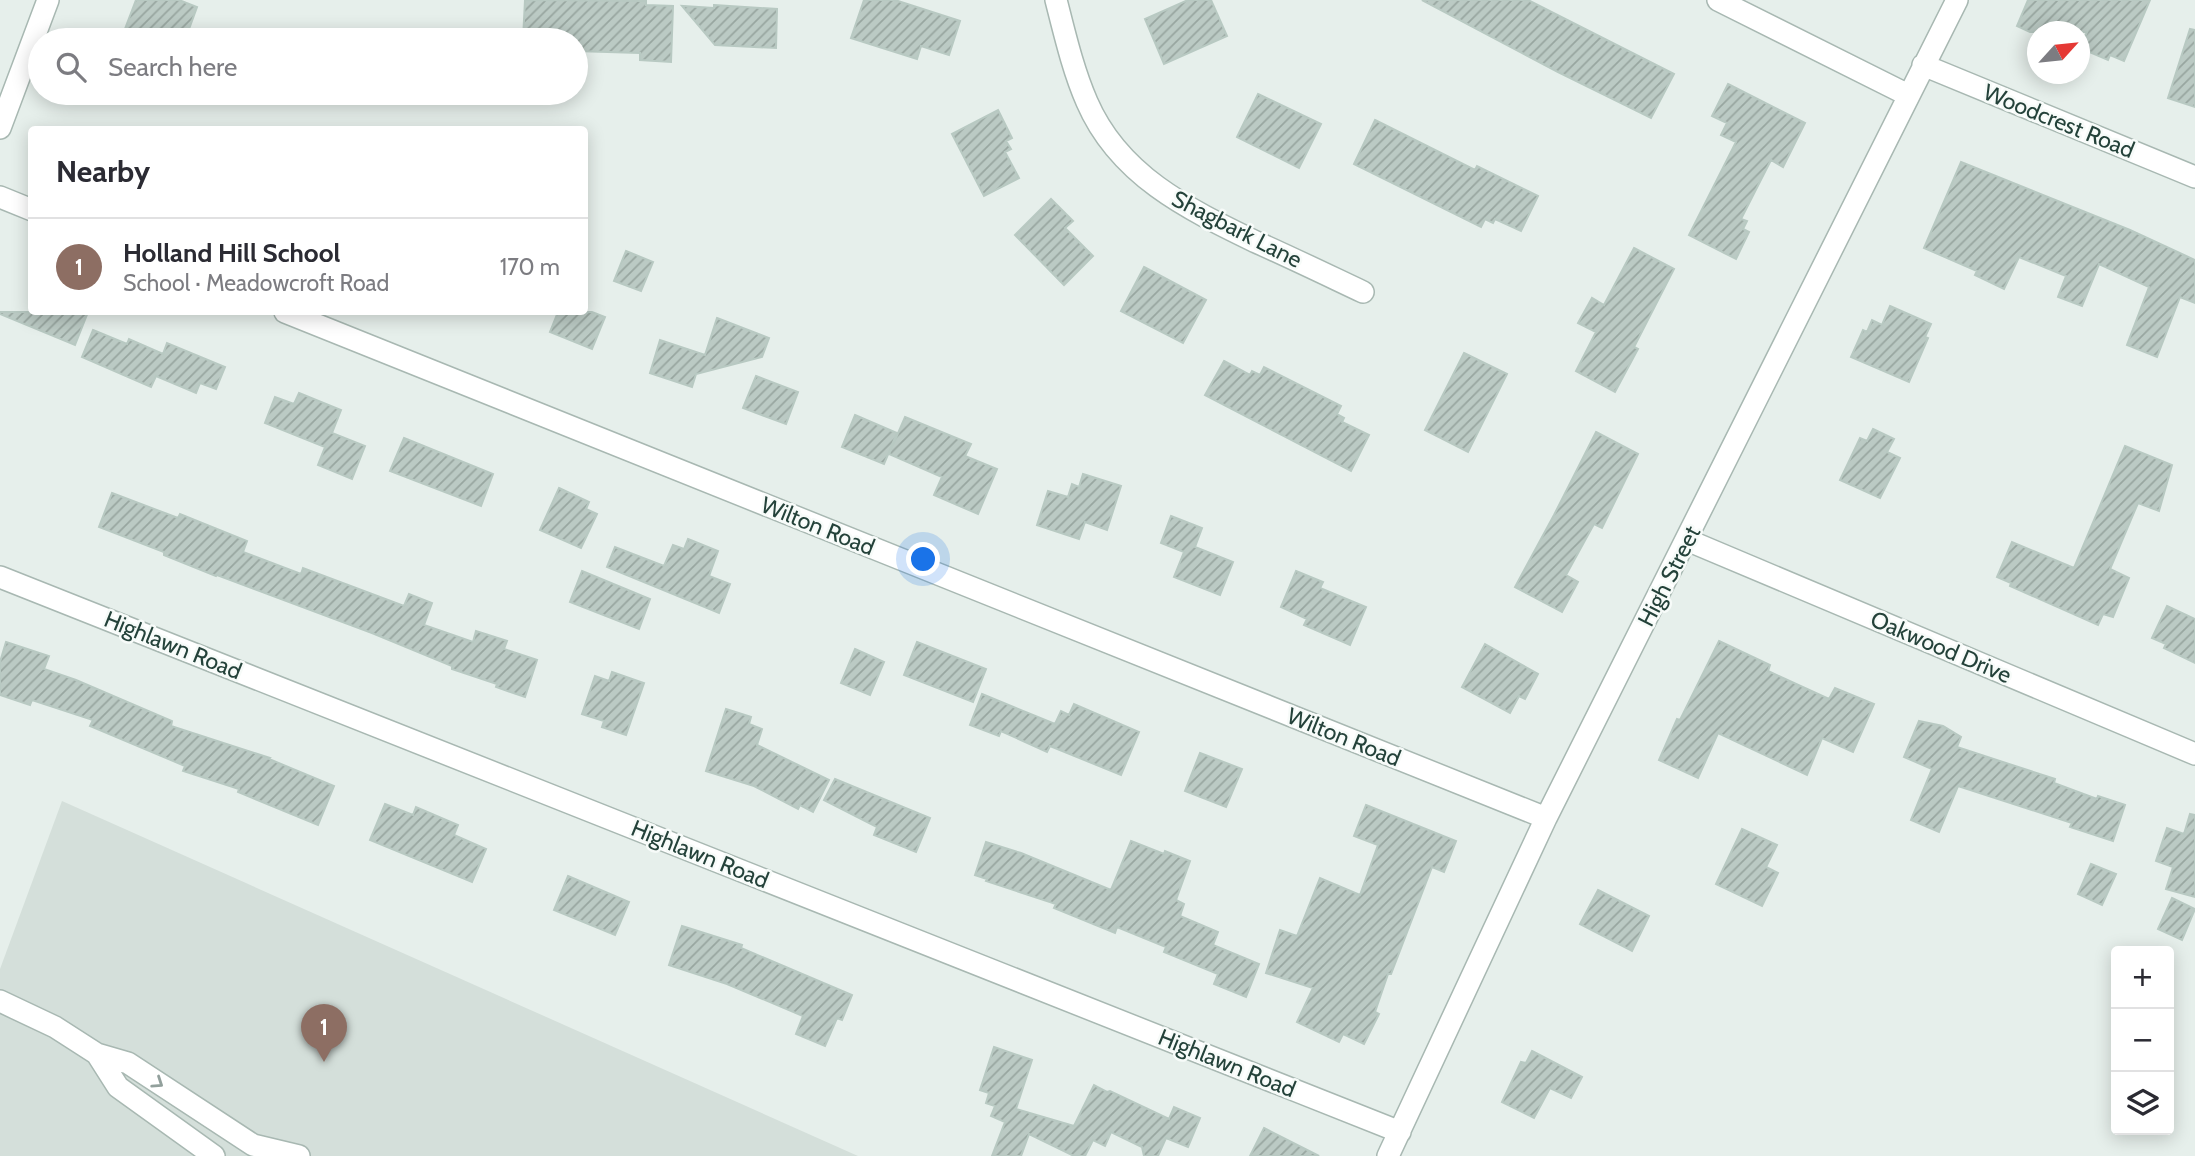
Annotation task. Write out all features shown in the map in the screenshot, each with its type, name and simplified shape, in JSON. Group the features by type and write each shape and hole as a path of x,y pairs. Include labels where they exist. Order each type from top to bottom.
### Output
{"street":[{"path":"38,28 48,0"},
{"name":"Shagbark Lane","path":"1056,0 1071,57 1088,104 1109,140 1125,159 1153,185 1203,216 1363,292"},
{"path":"1718,0 1908,95"},
{"name":"High Street","path":"1388,1156 1546,818 1957,0"},
{"path":"0,128 28,53"},
{"name":"Woodcrest Road","path":"1923,65 2195,177"},
{"path":"0,197 28,208"},
{"name":"Wilton Road","path":"292,315 1546,818"},
{"name":"Oakwood Drive","path":"1687,540 2195,754"},
{"name":"Highlawn Road","path":"0,577 1400,1132"},
{"path":"0,1000 55,1027 97,1054 128,1063 253,1145 299,1156"},
{"path":"97,1054 118,1087 214,1156"}],"shaded area":[{"path":"62,801 858,1156 0,1156 0,969"}],"building":[{"path":"136,0 179,0 197,7 189,28 125,28"},
{"path":"525,0 646,1 646,5 673,6 671,62 640,60 640,53 588,51 588,28 524,28"},
{"path":"864,0 895,0 960,21 949,55 921,46 917,59 851,38"},
{"path":"1188,0 1211,0 1227,36 1164,64 1145,19"},
{"path":"1422,0 1528,0 1674,74 1651,118"},
{"path":"2028,0 2150,0 2124,61 2110,55 2108,60 2090,52 2090,21 2027,21 2027,31 2017,26"},
{"path":"714,5 777,9 776,48 715,45 682,6 714,8"},
{"path":"2190,29 2195,30 2195,107 2168,98"},
{"path":"1728,84 1805,123 1783,167 1771,160 1741,219 1747,221 1743,229 1749,232 1736,259 1689,235 1736,142 1721,135 1727,123 1712,116"},
{"path":"1258,94 1321,124 1299,168 1237,137"},
{"path":"998,110 1012,138 1006,141 1011,149 1005,152 1019,178 984,196 952,134"},
{"path":"1375,120 1475,170 1477,166 1538,196 1521,231 1495,219 1493,223 1485,219 1481,227 1354,164"},
{"path":"1961,162 2130,230 2195,260 2195,303 2180,297 2157,357 2127,345 2149,287 2099,264 2082,306 2058,297 2066,276 2019,257 2004,289 1975,275 1977,271 1924,248"},
{"path":"1051,199 1073,221 1065,228 1093,256 1064,285 1015,235"},
{"path":"1634,248 1674,269 1634,347 1638,349 1615,392 1576,371 1596,332 1578,323 1592,298 1604,305"},
{"path":"626,251 653,262 641,291 614,281"},
{"path":"1144,267 1206,300 1183,343 1121,311"},
{"path":"1890,306 1931,324 1925,337 1928,338 1909,382 1851,357 1863,330 1867,332 1872,320 1882,325"},
{"path":"28,312 28,315 87,315 75,345 0,314"},
{"path":"588,312 592,312 605,317 592,349 550,332 557,315 588,315"},
{"path":"717,318 769,338 762,357 696,374 692,387 650,373 660,340 705,355"},
{"path":"93,330 127,344 129,339 163,354 167,343 225,367 216,389 200,383 196,393 156,376 151,387 82,357"},
{"path":"1464,353 1507,374 1468,452 1425,430"},
{"path":"1224,361 1250,375 1252,371 1260,375 1264,367 1341,406 1337,414 1344,418 1342,422 1369,435 1351,471 1205,395"},
{"path":"756,376 798,392 786,424 743,408"},
{"path":"299,393 341,410 332,433 365,446 352,479 318,465 325,447 265,423 275,397 294,404"},
{"path":"855,415 897,433 884,464 842,447"},
{"path":"905,417 971,444 965,456 997,469 978,514 934,495 942,477 889,454"},
{"path":"1873,429 1894,439 1887,452 1900,458 1880,498 1840,480 1860,438 1867,441"},
{"path":"1596,432 1638,454 1602,528 1594,524 1566,575 1578,582 1562,612 1515,587"},
{"path":"404,438 493,474 481,506 390,471"},
{"path":"2125,446 2172,465 2159,511 2138,503 2110,569 2129,578 2113,617 2103,614 2098,625 2010,586 2011,583 1997,577 2012,542 2074,568"},
{"path":"1083,474 1121,486 1107,530 1085,522 1079,539 1037,525 1048,491 1068,497 1072,484 1079,487"},
{"path":"559,488 589,502 586,509 597,514 581,548 540,530"},
{"path":"112,493 178,518 180,514 247,541 243,552 301,574 303,568 404,606 409,594 432,603 424,625 473,642 476,631 507,641 504,649 537,660 525,697 496,687 497,684 452,669 452,666 372,633 216,576 99,527"},
{"path":"1171,516 1202,528 1195,547 1233,562 1220,595 1174,577 1184,552 1161,543"},
{"path":"688,539 718,551 709,576 730,584 719,613 607,567 615,547 664,566 673,545 684,549"},
{"path":"582,571 650,599 639,629 570,602"},
{"path":"1296,571 1323,582 1320,588 1366,607 1350,645 1304,625 1307,619 1281,607"},
{"path":"2167,606 2195,619 2195,663 2164,648 2166,644 2152,638"},
{"path":"1719,641 1770,665 1768,671 1829,699 1835,688 1874,704 1853,752 1822,738 1807,775 1718,733 1698,778 1659,760 1677,719 1680,720"},
{"path":"6,642 49,656 44,669 172,721 171,726 270,758 334,786 318,825 238,792 239,789 183,771 185,766 90,726 93,720 32,700 30,705 0,695 0,662"},
{"path":"917,642 986,669 973,702 904,675"},
{"path":"1485,644 1538,674 1525,699 1519,696 1510,713 1462,687"},
{"path":"855,649 884,662 870,695 841,683"},
{"path":"612,672 644,683 626,735 602,727 604,721 582,714 595,676 609,681"},
{"path":"982,694 1055,724 1061,711 1069,715 1074,704 1139,732 1121,775 1050,746 1047,752 1001,731 999,736 970,725"},
{"path":"726,709 751,717 749,724 762,729 757,745 829,780 813,812 800,805 798,809 754,786 706,771"},
{"path":"1919,721 1943,726 1961,737 1957,747 2055,779 2054,783 2097,799 2098,796 2125,805 2113,841 2070,827 2072,823 1958,786 1939,832 1911,820 1932,769 1904,757"},
{"path":"1200,753 1242,769 1226,807 1185,791"},
{"path":"835,779 930,818 916,852 874,835 877,827 824,800"},
{"path":"385,804 413,815 416,807 458,825 454,835 486,849 472,882 370,840"},
{"path":"1366,805 1456,841 1444,872 1432,867 1391,974 1388,974 1375,1012 1379,1014 1364,1044 1343,1034 1339,1042 1297,1022 1313,988 1266,973 1280,930 1297,936 1320,878 1360,895 1378,845 1354,836"},
{"path":"2190,814 2195,815 2195,897 2166,889 2173,867 2156,861 2167,828 2184,834"},
{"path":"1742,829 1777,845 1766,867 1778,873 1762,906 1716,884"},
{"path":"1131,841 1190,861 1176,900 1184,904 1180,916 1218,932 1213,945 1259,964 1246,997 1214,984 1218,974 1164,952 1166,947 1117,927 1115,933 1054,908 1056,904 975,875 986,842 1021,853 1111,890"},
{"path":"2091,864 2116,874 2102,905 2078,894"},
{"path":"568,876 629,902 615,935 554,910"},
{"path":"1598,890 1649,916 1632,951 1580,924"},
{"path":"2172,898 2195,909 2182,940 2158,929"},
{"path":"682,926 742,945 741,948 852,995 842,1020 837,1018 825,1046 796,1034 803,1016 727,984 669,965"},
{"path":"994,1047 1032,1060 1016,1109 1074,1126 1094,1085 1169,1119 1174,1107 1200,1118 1188,1147 1166,1138 1158,1156 1144,1156 1142,1147 1111,1132 1105,1146 1093,1140 1085,1156 1074,1156 1029,1134 1021,1156 992,1156 1005,1122 991,1116 995,1106 986,1103 989,1093 980,1090"},
{"path":"1532,1051 1582,1077 1571,1098 1550,1088 1534,1118 1502,1102 1521,1062 1526,1063"},
{"path":"1264,1128 1319,1156 1250,1156"}],"place":[{"name":"Holland Hill School","path":"324,1062"}]}
